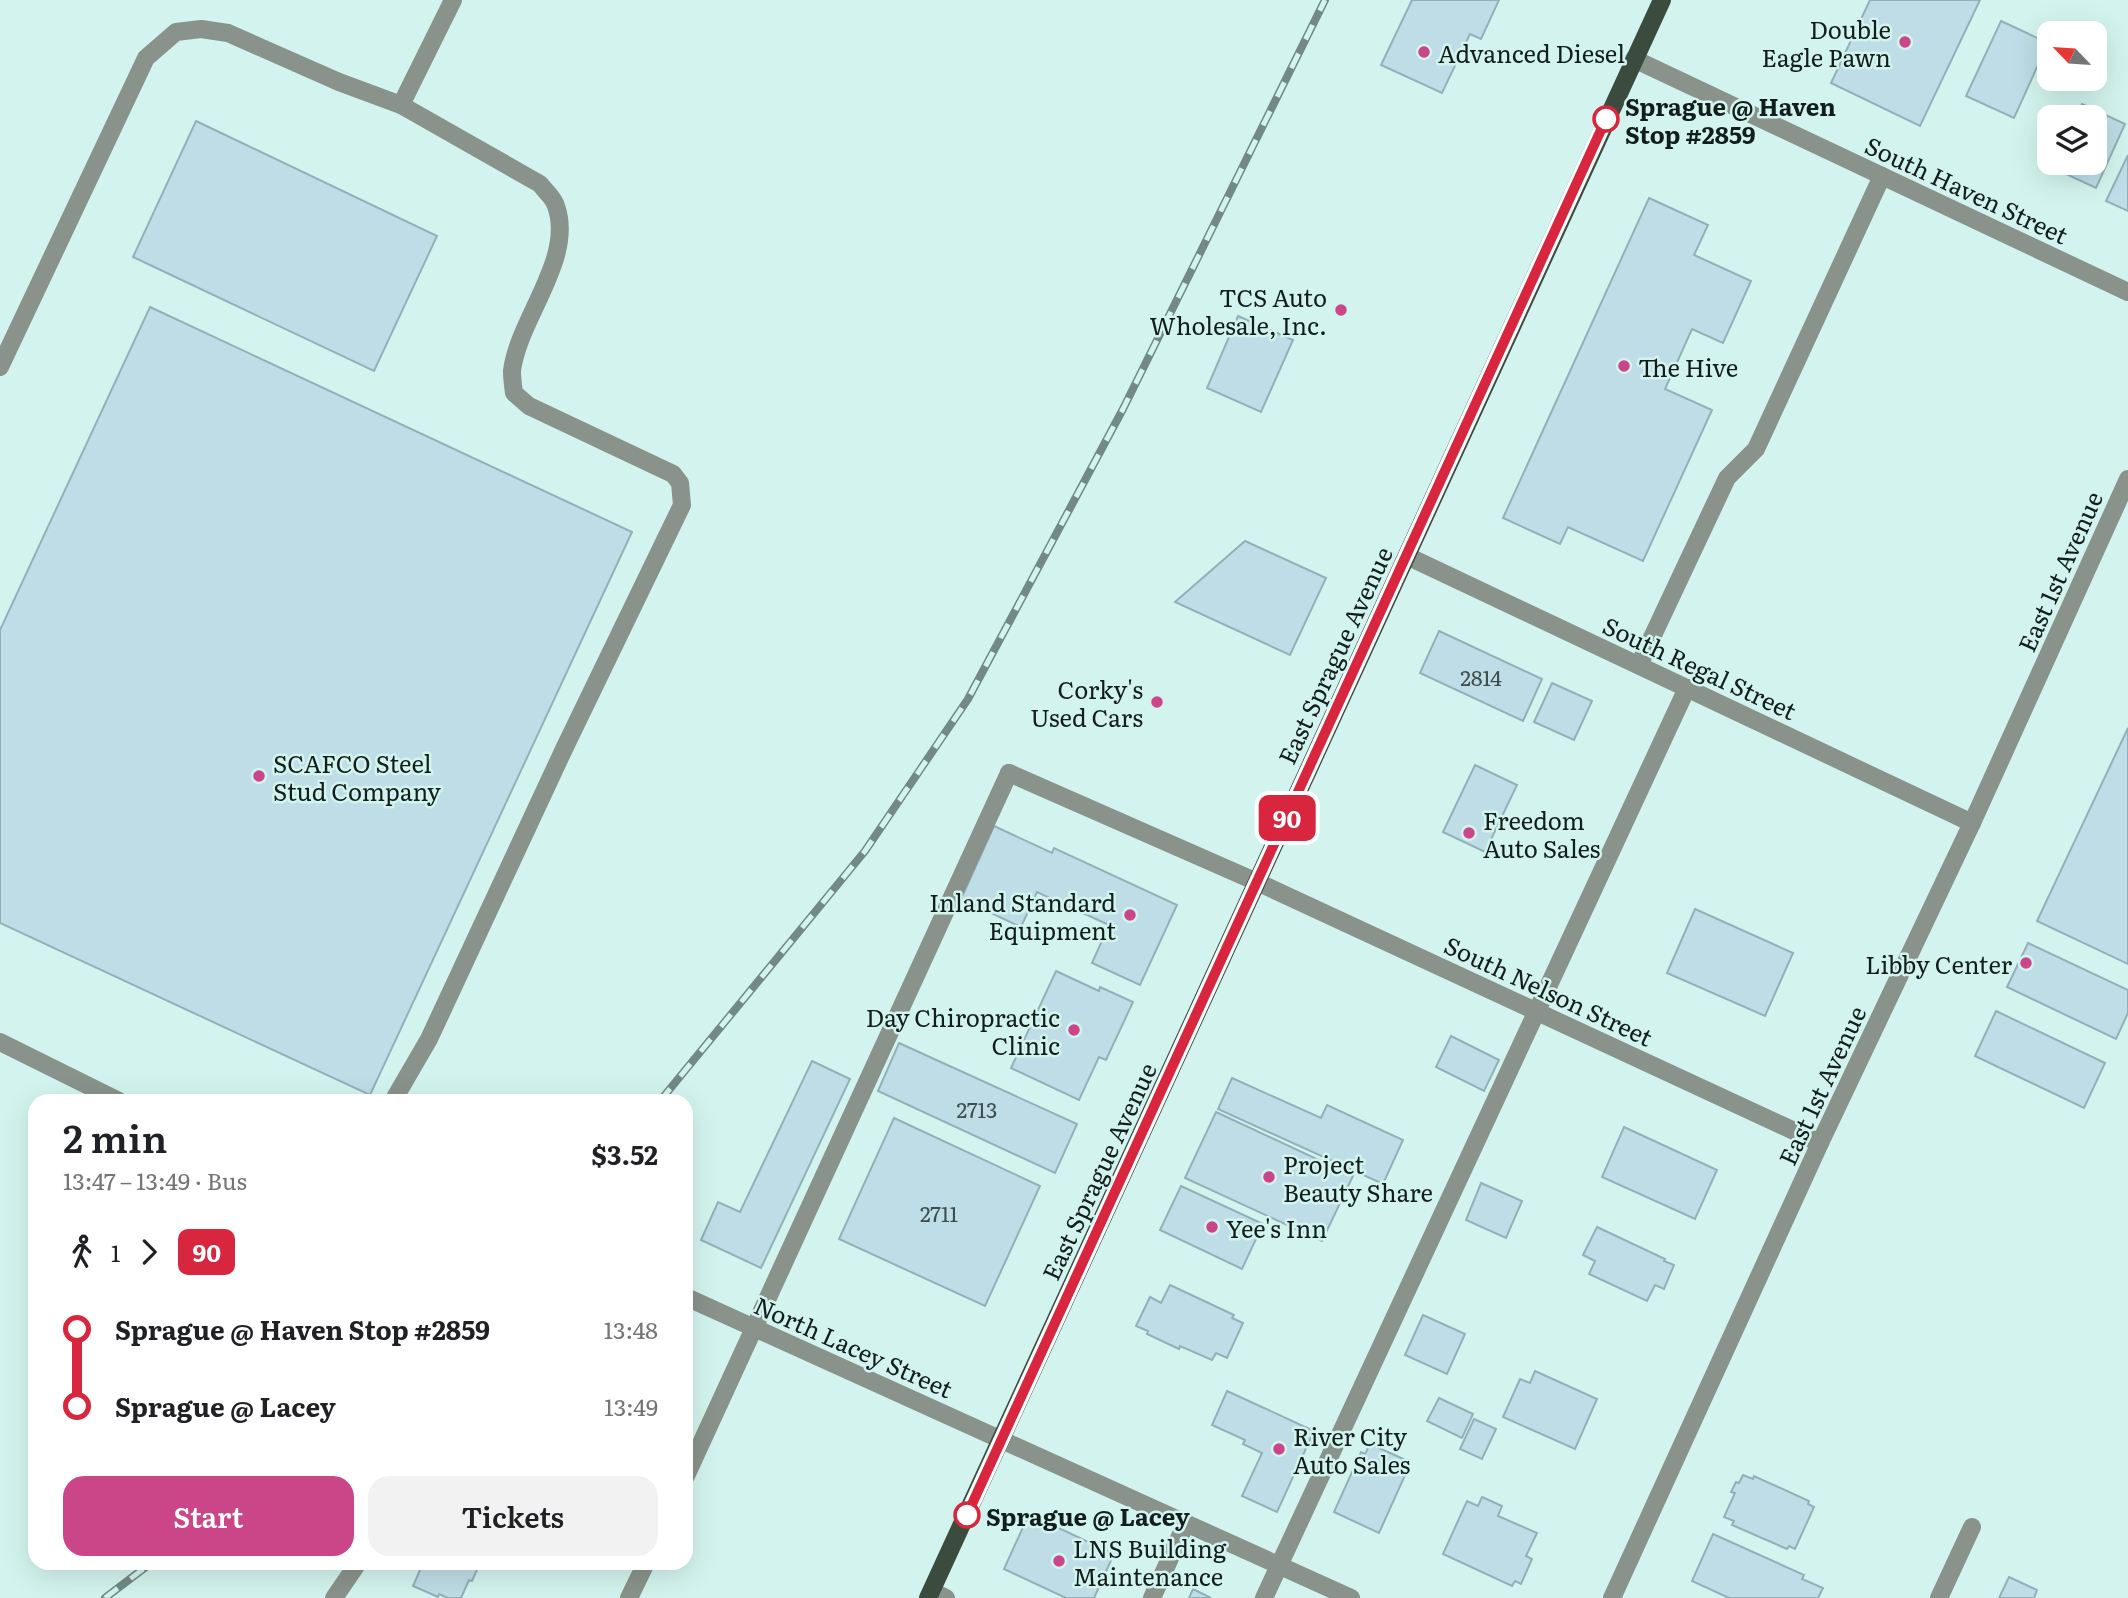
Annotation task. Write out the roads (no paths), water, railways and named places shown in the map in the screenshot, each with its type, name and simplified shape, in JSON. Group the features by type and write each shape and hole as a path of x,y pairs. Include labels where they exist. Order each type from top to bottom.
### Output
{"main road":[{"name":"East Sprague Avenue","path":"935,1596 1002,1440 1661,0"}],"street":[{"path":"401,105 453,0"},
{"path":"0,367 146,58 176,32 201,29 228,33 339,82 401,105 540,184 556,204 561,234 548,279 516,351 512,373 514,393 529,406 673,474 680,483 682,505 564,749 429,1039 397,1094"},
{"name":"South Haven Street","path":"1634,59 2128,292"},
{"path":"1639,665 1727,478 1756,449 1882,176"},
{"name":"East 1st Avenue","path":"1612,1598 1820,1143 1972,823 2128,479"},
{"name":"South Regal Street","path":"1407,555 1972,823"},
{"path":"1264,1598 1687,688"},
{"name":"South Nelson Street","path":"755,1328 1009,773 1257,882 1820,1143"},
{"path":"0,1042 105,1094"},
{"name":"North Lacey Street","path":"693,1300 1350,1598"},
{"path":"693,1461 755,1328"},
{"path":"1152,1598 1186,1523"},
{"path":"1939,1598 1972,1527"},
{"path":"334,1598 353,1570"},
{"path":"629,1598 643,1570"}],"railway":[{"path":"666,1094 865,851 968,699 1123,409 1325,0"},
{"path":"105,1598 142,1570"}],"place":[{"name":"Double Eagle Pawn","path":"1905,42"},
{"name":"Advanced Diesel","path":"1424,52"},
{"name":"Sprague @ Haven Stop #2859","path":"1606,119"},
{"name":"TCS Auto Wholesale, Inc.","path":"1341,310"},
{"name":"The Hive","path":"1624,366"},
{"name":"Corky's Used Cars","path":"1157,702"},
{"name":"SCAFCO Steel Stud Company","path":"259,776"},
{"name":"Freedom Auto Sales","path":"1469,833"},
{"name":"Inland Standard Equipment","path":"1130,915"},
{"name":"Libby Center","path":"2026,963"},
{"name":"Day Chiropractic Clinic","path":"1074,1030"},
{"name":"Project Beauty Share","path":"1269,1177"},
{"name":"Yee's Inn","path":"1212,1227"},
{"name":"River City Auto Sales","path":"1279,1449"},
{"name":"Sprague @ Lacey","path":"967,1515"},
{"name":"LNS Building Maintenance","path":"1059,1561"}]}
